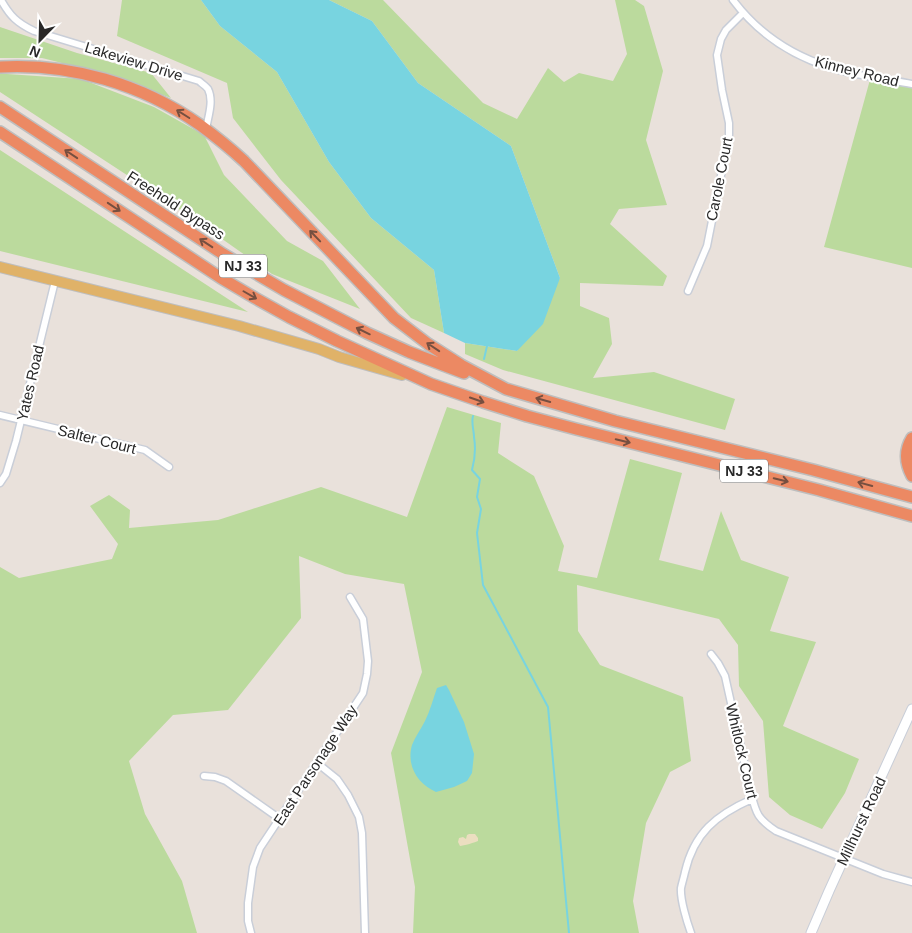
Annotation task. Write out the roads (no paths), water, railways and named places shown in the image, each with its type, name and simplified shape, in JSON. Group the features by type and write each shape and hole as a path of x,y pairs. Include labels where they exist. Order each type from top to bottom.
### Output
{"highway":[{"path":"0,67 42,67 96,77 123,85 173,108 206,129 244,162 394,318 461,366 506,389"},
{"name":"Freehold Bypass","path":"0,107 215,249 284,290 384,341 506,389"},
{"name":"NJ 33","path":"0,132 153,234 255,298 338,341 432,384 527,416 828,492 912,516"},
{"name":"NJ 33","path":"506,389 615,421 813,470 912,497"},
{"path":"912,438 908,446 906,464 912,476"}],"main road":[{"path":"0,267 239,326 432,384"}],"street":[{"name":"Lakeview Drive","path":"1,0 7,12 20,24 34,31 199,81 208,88 210,100 206,129"},
{"name":"Kinney Road","path":"733,0 764,32 800,56 815,63 845,72 912,84"},
{"name":"Carole Court","path":"688,291 707,246 728,135 729,123 717,63 717,51 726,30 744,13"},
{"name":"Yates Road","path":"0,483 6,474 21,420 54,281"},
{"name":"Salter Court","path":"0,415 145,450 169,467"},
{"name":"East Parsonage Way","path":"251,933 248,921 248,904 253,867 260,848 363,693 368,661 363,619 350,597"},
{"name":"Whitlock Court","path":"711,654 725,676 752,799 759,817 772,828 844,859 883,874 912,882"},
{"name":"Millhurst Road","path":"811,933 912,709"},
{"path":"317,763 337,779 348,795 359,817 362,833 365,933"},
{"path":"204,776 226,781 280,819"},
{"path":"691,933 686,919 681,888 688,859 701,834 716,819 752,799"}],"water":[{"path":"201,0 329,0 372,21 418,83 511,146 560,278 543,324 517,351 465,343 444,333 434,270 371,218 329,162 277,72 220,26"},
{"path":"446,685 464,722 474,754 472,773 467,781 436,792 424,784 415,773 412,767 411,753 412,745 427,717 437,688"}],"waterway":[{"path":"484,359 487,346"},
{"path":"473,416 475,450 472,470 480,479 477,497 481,509 477,533 483,585 548,707 569,933"}]}
